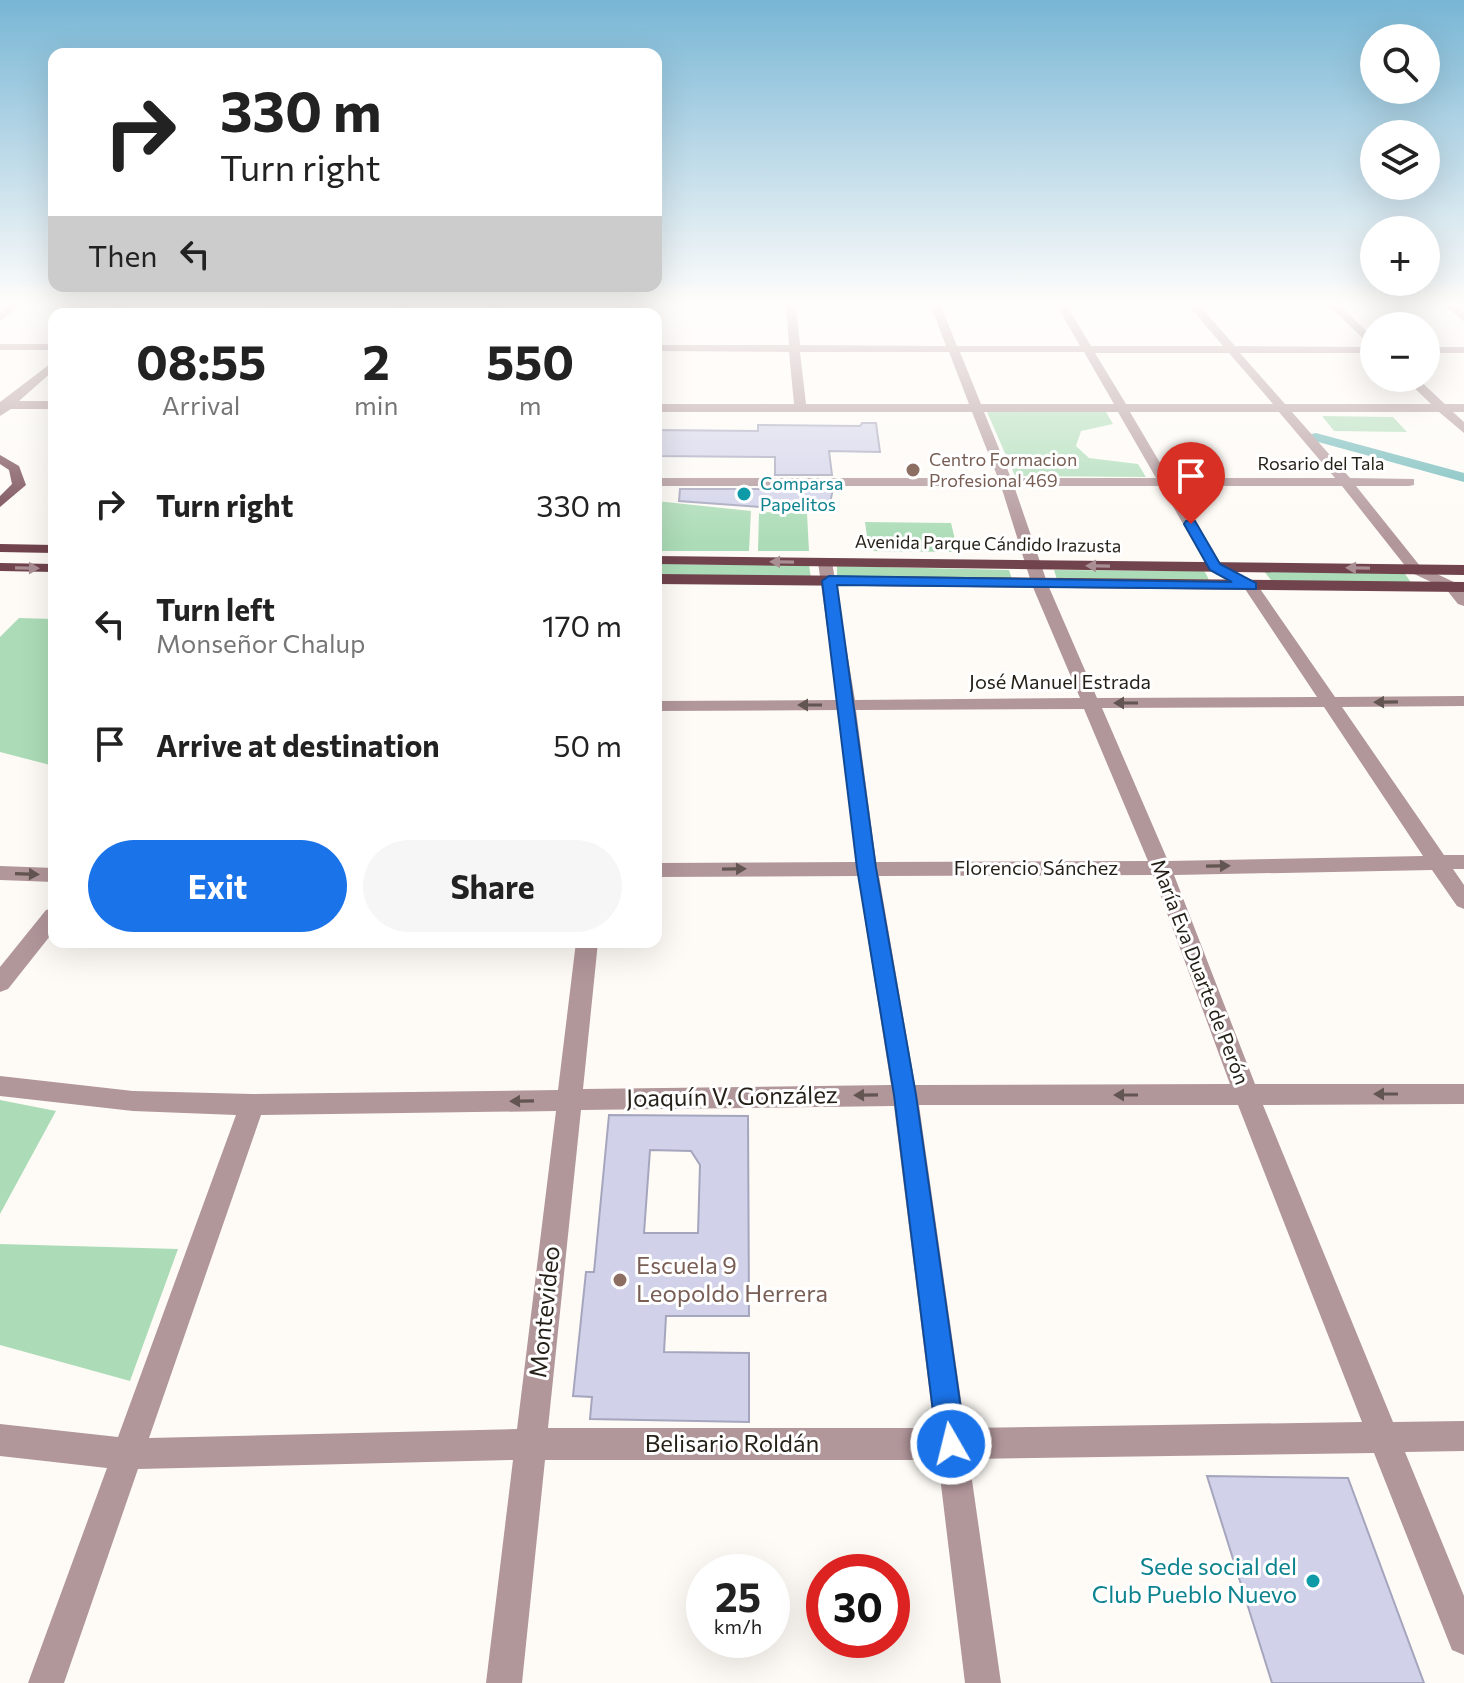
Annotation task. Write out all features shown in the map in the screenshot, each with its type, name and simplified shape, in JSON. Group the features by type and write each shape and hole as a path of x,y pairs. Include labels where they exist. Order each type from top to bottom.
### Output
{"main road":[{"path":"0,459 14,466 19,475 19,485 0,503"},
{"path":"0,548 48,549"},
{"name":"Avenida Parque Cándido Irazusta","path":"662,560 827,571 1036,575 1251,586 1458,586"},
{"path":"0,567 48,568"},
{"name":"Avenida Parque Cándido Irazusta","path":"1036,575 1215,567 1464,570"},
{"name":"Avenida Parque Cándido Irazusta","path":"662,579 827,571"}],"street":[{"path":"3,407 30,385"},
{"path":"798,385 800,409"},
{"name":"María Eva Duarte de Perón","path":"966,385 1006,482 1036,575 1161,868 1247,1096 1464,1638"},
{"path":"1109,385 1215,567 1251,586 1464,901"},
{"path":"1262,385 1346,482 1415,569 1458,586 1464,601"},
{"path":"1425,392 1464,429"},
{"path":"3,407 48,405"},
{"path":"662,408 1464,408"},
{"name":"Rosario del Tala","path":"662,482 1409,482"},
{"path":"827,571 867,868 905,1095 983,1683"},
{"name":"José Manuel Estrada","path":"662,706 1464,701"},
{"name":"Florencio Sánchez","path":"662,870 1161,868 1464,862"},
{"path":"0,873 48,875"},
{"path":"0,983 7,963 48,922"},
{"name":"Montevideo","path":"504,1683 586,948"},
{"name":"Joaquín V. González","path":"0,1086 133,1101 252,1105 905,1095 1464,1094"},
{"path":"46,1683 252,1105"},
{"name":"Belisario Roldán","path":"0,1440 126,1454 532,1444 951,1444 1464,1436"}],"green space":[{"path":"987,412 1106,412 1113,424 1081,431 1076,446 1089,458 1138,464 1146,477 1015,476"},
{"path":"1322,416 1393,417 1407,432 1334,431"},
{"path":"662,502 751,511 749,551 662,551"},
{"path":"759,512 807,513 809,551 758,551"},
{"path":"865,522 951,523 958,552 869,551"},
{"path":"662,564 809,565 811,578 662,576"},
{"path":"837,566 1009,570 1013,582 837,578"},
{"path":"1054,570 1202,571 1211,584 1058,583"},
{"path":"1264,571 1403,571 1412,584 1274,584"},
{"path":"19,618 48,619 48,764 0,752 0,637"},
{"path":"0,1100 56,1111 0,1214"},
{"path":"0,1244 178,1249 130,1381 0,1345"}],"building":[{"path":"862,423 876,423 880,452 829,451 832,475 775,475 775,457 662,456 662,430 758,431 758,425 860,426"},
{"name":"Comparsa Papelitos","path":"680,489 833,489 828,512 679,501"},
{"path":"609,1115 748,1116 749,1316 666,1316 664,1352 749,1353 749,1422 590,1419 592,1397 573,1396 586,1272 594,1272","holes":["650,1150 691,1151 700,1165 698,1233 644,1233"]},
{"name":"Sede social del Club Pueblo Nuevo","path":"1207,1476 1348,1478 1424,1683 1272,1683"}],"waterway":[{"path":"1316,437 1464,478"}],"place":[{"name":"Centro Formacion Profesional 469","path":"913,470"},
{"name":"Comparsa Papelitos","path":"744,494"},
{"name":"Escuela 9 Leopoldo Herrera","path":"620,1280"},
{"name":"Sede social del Club Pueblo Nuevo","path":"1313,1581"}],"route":[{"path":"951,1444 905,1095 867,868 829,581 1251,586 1215,567 1191,524"}]}
